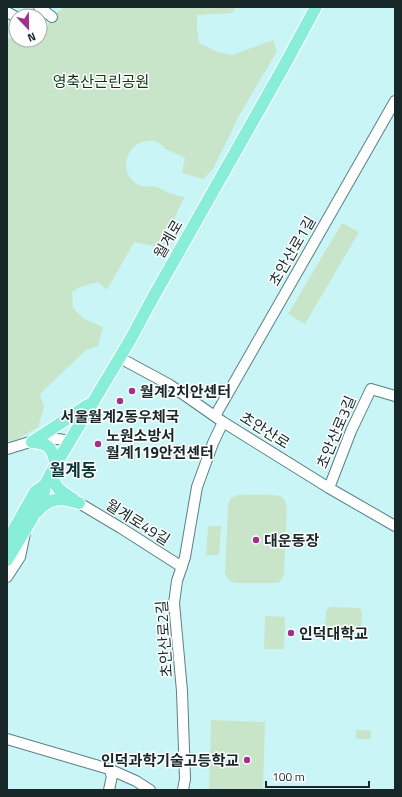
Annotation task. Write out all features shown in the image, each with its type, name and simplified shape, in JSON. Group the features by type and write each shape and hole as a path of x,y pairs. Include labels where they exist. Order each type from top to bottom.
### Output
{"main road":[{"name":"월계로","path":"7,542 25,523 43,498 45,486 69,441 120,358 316,7"},
{"path":"32,442 94,401"},
{"path":"32,442 44,444 50,448 54,469 54,484 58,489 79,503"},
{"path":"25,523 41,508 56,499 62,498 79,503"},
{"name":"월계로","path":"7,560 25,523"}],"street":[{"path":"39,7 52,17"},
{"name":"초안산로1길","path":"219,419 395,101"},
{"name":"초안산로","path":"120,358 170,385 219,419 328,488 395,526"},
{"name":"초안산로3길","path":"328,488 351,430 371,389 395,396"},
{"name":"초안산로2길","path":"183,790 185,779 182,691 174,603 177,581 182,567 197,487 213,443 219,419"},
{"path":"7,449 45,438 56,438 69,441"},
{"name":"월계로49길","path":"79,503 182,567"},
{"path":"7,536 25,523"},
{"path":"7,577 20,557 25,523"},
{"path":"7,739 109,769 136,781 150,790"},
{"path":"109,769 112,776 109,790"}],"green space":[{"name":"영축산근린공원","path":"64,7 236,7 232,13 197,15 199,43 217,52 232,55 273,40 277,51 240,114 213,169 203,179 182,173 185,158 168,150 158,142 145,141 133,148 126,161 126,168 128,175 133,181 142,186 160,188 185,197 178,210 165,244 154,246 134,242 107,290 98,282 80,287 72,292 73,308 84,319 103,327 98,346 86,350 40,394 44,407 38,427 18,439 7,442 7,38 8,48 48,48 48,25 52,17"},
{"path":"342,223 359,232 305,324 288,314"},
{"name":"대운동장","path":"238,495 275,495 280,496 285,500 287,508 284,574 278,583 235,583 230,581 225,573 228,505 231,498"},
{"path":"208,526 221,526 219,555 206,555"},
{"path":"330,607 360,608 362,612 361,632 344,627 325,627 326,611"},
{"path":"265,616 285,617 284,649 264,649"},
{"path":"211,720 265,722 263,790 209,790"},
{"path":"356,730 371,730 371,739 356,739"}],"place":[{"name":"월계2치안센터","path":"132,391"},
{"name":"서울월계2동우체국","path":"120,401"},
{"name":"노원소방서 월계119안전센터","path":"98,444"},
{"name":"대운동장","path":"256,540"},
{"name":"인덕대학교","path":"291,633"},
{"name":"인덕과학기술고등학교","path":"247,760"}],"district":[{"name":"월계동","path":"73,470"}]}
